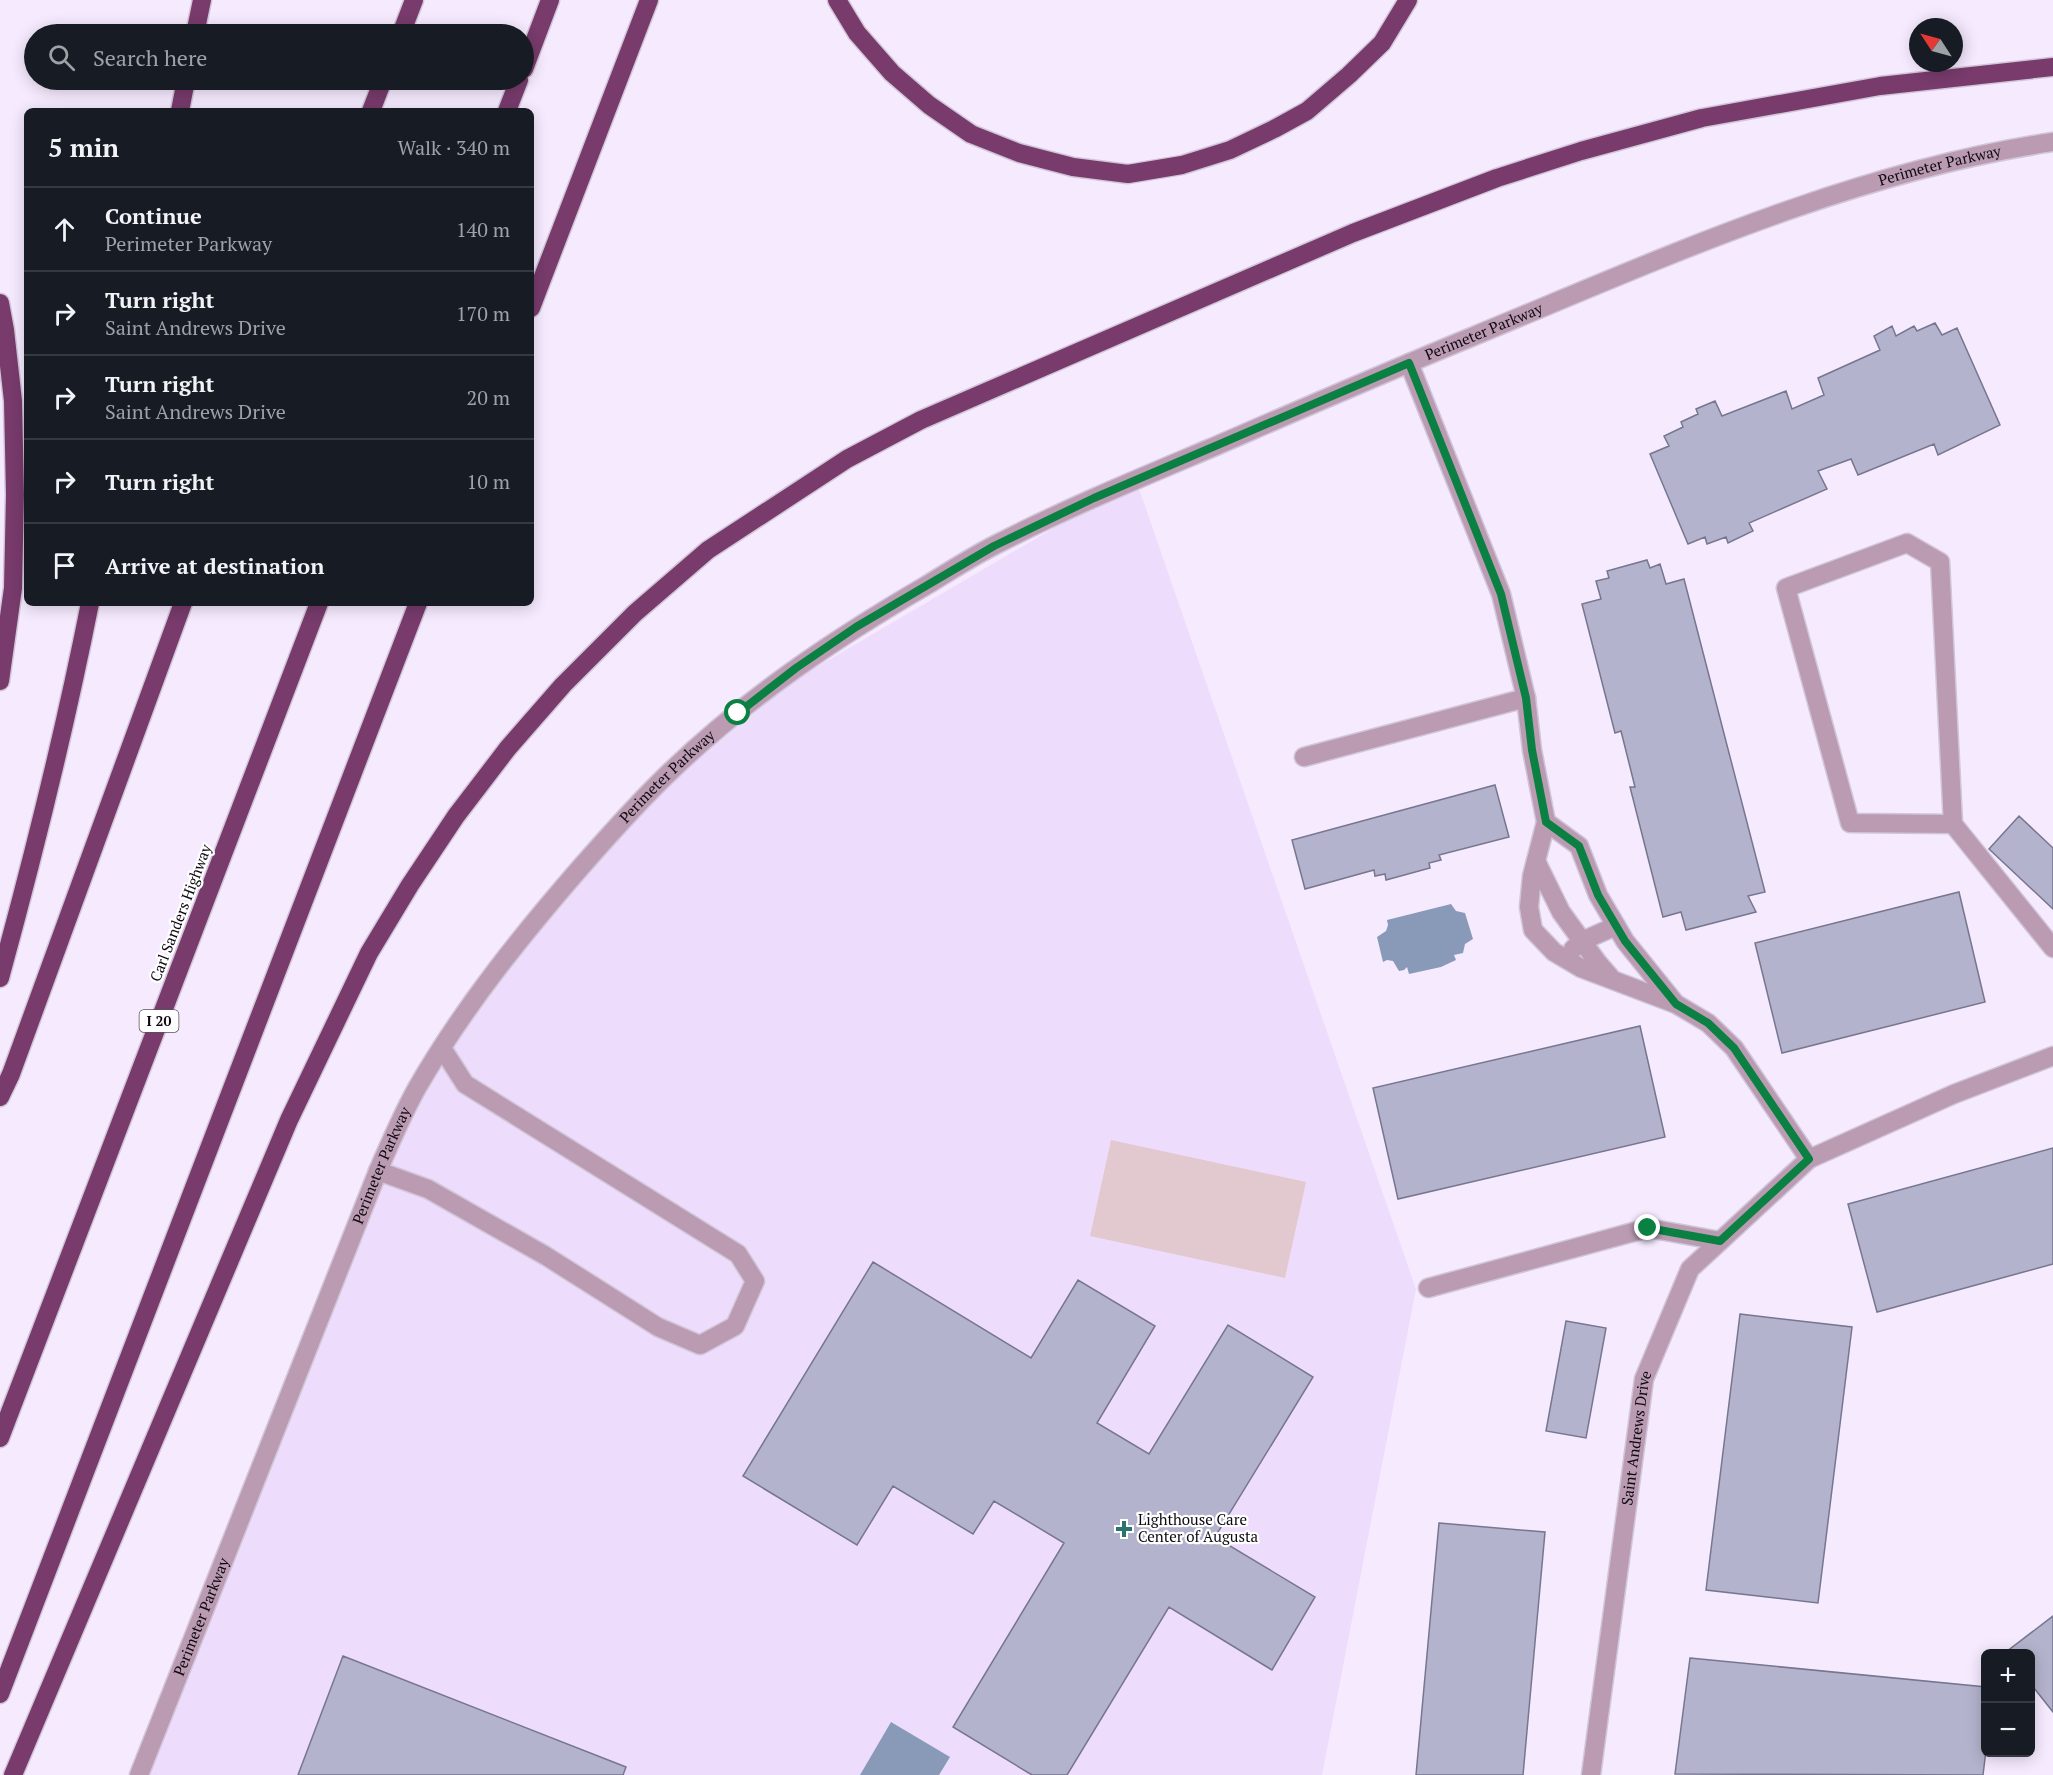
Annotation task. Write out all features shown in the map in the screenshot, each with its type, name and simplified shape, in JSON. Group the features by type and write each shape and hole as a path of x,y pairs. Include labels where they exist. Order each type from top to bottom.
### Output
{"highway":[{"path":"197,24 202,0"},
{"path":"405,24 414,0"},
{"path":"534,42 550,0"},
{"path":"534,300 649,0"},
{"path":"837,0 857,33 892,73 929,105 972,134 1019,153 1073,167 1128,174 1182,165 1230,150 1307,111 1382,43 1407,0"},
{"path":"13,1775 289,1120 369,953 410,885 456,816 508,748 563,685 635,614 708,550 847,459 921,420 1353,233 1497,178 1581,151 1702,118 1880,86 2053,68"},
{"path":"181,108 184,90"},
{"path":"372,108 379,90"},
{"path":"508,108 515,90"},
{"path":"0,303 13,401 15,495 13,588 0,681"},
{"path":"0,978 35,850 74,685 89,606"},
{"path":"0,1097 11,1074 182,606"},
{"name":"Carl Sanders Highway","path":"0,1438 318,606"},
{"path":"0,1694 417,606"}],"street":[{"name":"Perimeter Parkway","path":"139,1775 378,1171 416,1091 442,1048 498,967 550,904 612,832 672,770 738,713 796,668 856,627 994,546 1094,498 1409,363 1705,240 1808,202 1869,183 1948,162 2053,142"},
{"path":"1409,363 1501,594 1526,698 1532,750 1546,822 1536,861 1529,907 1533,930 1554,952 1581,968 1676,1004 1708,1023 1734,1048 1809,1159"},
{"path":"1953,824 1850,823 1786,588 1907,543 1940,562 1953,824 2053,948"},
{"path":"1304,757 1526,698"},
{"path":"1546,822 1579,846 1598,895 1625,941 1676,1004"},
{"path":"1536,861 1560,912 1613,980"},
{"path":"1563,957 1582,941 1616,926"},
{"path":"378,1171 428,1189 546,1256 658,1327 700,1345 735,1326 754,1281 738,1254 465,1084 442,1048"},
{"name":"Saint Andrews Drive","path":"1591,1775 1644,1379 1690,1269 1809,1159 1954,1094 2053,1056"},
{"path":"1428,1288 1648,1228 1720,1241"}],"shaded area":[{"path":"1136,480 1416,1289 1322,1775 144,1775 378,1171 498,967 738,713"},
{"path":"1111,1140 1306,1182 1285,1278 1090,1236"}],"water":[{"path":"1451,904 1456,911 1465,913 1473,939 1465,944 1463,953 1454,955 1456,960 1441,967 1409,974 1407,967 1399,971 1393,961 1383,962 1377,937 1386,931 1387,920"},
{"path":"891,1722 950,1757 939,1775 860,1775"}],"building":[{"path":"1935,323 1942,335 1957,328 2000,425 1938,455 1934,444 1858,475 1851,459 1818,471 1827,489 1749,523 1753,531 1728,543 1726,537 1707,544 1705,537 1688,544 1650,454 1669,446 1664,436 1683,427 1681,422 1698,414 1696,409 1715,401 1722,416 1786,391 1792,409 1824,395 1818,378 1880,350 1874,336 1892,326 1896,336 1914,326 1917,331"},
{"path":"1647,560 1650,568 1660,564 1666,584 1684,579 1765,892 1748,896 1756,912 1686,930 1681,912 1663,917 1630,787 1635,787 1621,731 1615,733 1582,604 1601,599 1596,581 1609,578 1607,571"},
{"path":"1495,785 1509,837 1439,855 1441,860 1429,863 1430,868 1386,880 1385,874 1375,876 1374,870 1305,889 1292,840"},
{"path":"2019,816 2053,848 2053,909 1989,849"},
{"path":"1959,892 1985,1002 1782,1053 1755,943"},
{"path":"1640,1026 1665,1137 1398,1199 1373,1088"},
{"path":"2053,1148 2053,1264 1877,1312 1848,1204"},
{"path":"873,1262 1031,1358 1078,1280 1155,1326 1097,1423 1149,1454 1228,1325 1313,1377 1215,1537 1315,1597 1272,1670 1169,1607 1067,1775 1032,1775 953,1727 1064,1543 994,1501 973,1534 893,1486 857,1545 743,1476"},
{"path":"1740,1314 1852,1327 1818,1603 1706,1590"},
{"path":"1566,1321 1606,1328 1586,1438 1546,1431"},
{"path":"1439,1523 1545,1532 1523,1775 1416,1775"},
{"path":"2053,1616 2053,1712 2035,1689 2035,1649 2010,1649"},
{"path":"343,1656 626,1767 623,1775 298,1775"},
{"path":"1690,1658 1981,1687 1981,1757 1985,1757 1983,1775 1675,1774"}],"place":[{"name":"Lighthouse Care Center of Augusta","path":"1124,1529"}],"route":[{"path":"738,713 796,668 856,627 994,546 1094,498 1409,363 1501,594 1526,698 1532,750 1546,822 1579,846 1598,895 1625,941 1676,1004 1708,1023 1734,1048 1809,1159 1720,1241 1648,1228"}]}
